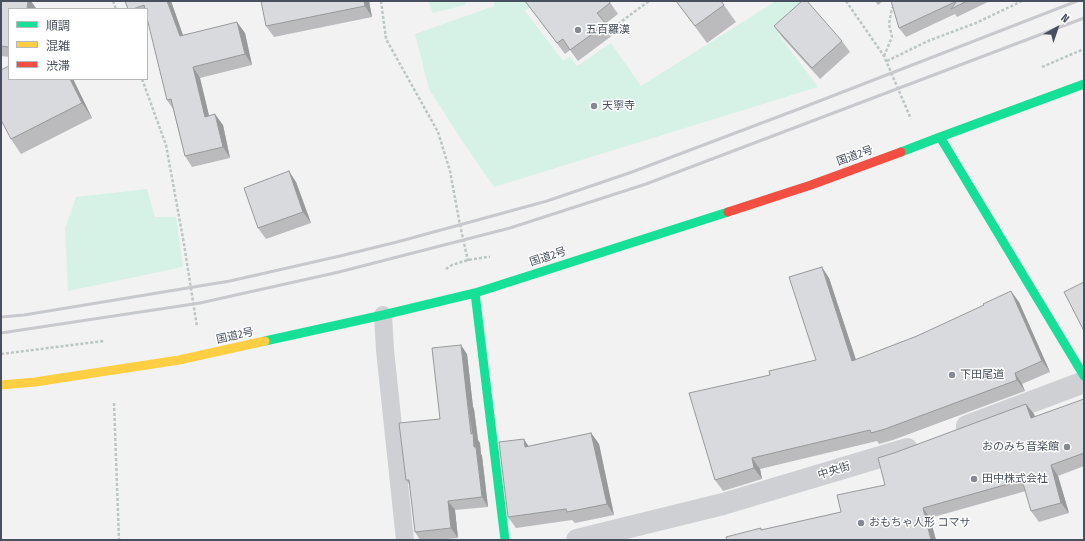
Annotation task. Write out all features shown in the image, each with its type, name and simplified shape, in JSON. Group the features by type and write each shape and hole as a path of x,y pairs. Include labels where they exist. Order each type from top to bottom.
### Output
{"main road":[{"name":"国道2号","path":"1,386 179,360 383,315 475,292 811,185 1084,84"},
{"path":"940,137 1084,376"},
{"path":"475,292 505,540"}],"street":[{"path":"950,433 1084,382"},
{"name":"中央街","path":"577,540 723,504 898,452 927,441"}],"lane":[{"path":"383,315 385,350 405,540"}],"path":[{"path":"381,1 386,39 438,132 450,171 475,292"},
{"path":"618,24 649,1"},
{"path":"846,1 887,61 912,120 904,122"},
{"path":"887,61 928,41 976,23 1022,1"},
{"path":"884,56 892,38 889,24 892,8 897,5"},
{"path":"1042,67 1084,49"},
{"path":"142,80 166,145 198,328 190,329"},
{"path":"443,272 452,265 468,260 487,257 492,258"},
{"path":"1,354 108,340"},
{"path":"114,402 119,540"}],"green space":[{"path":"428,1 466,1 465,5 433,13"},
{"name":"天寧寺","path":"494,1 539,1 525,11 563,61 570,57 577,66 611,43 641,86 776,1 808,1 811,5 778,34 818,87 494,187 429,89 415,34 494,6"},
{"path":"147,189 155,217 176,217 183,267 68,291 65,229 76,197"}],"building":[{"path":"1,1 28,1 27,8 8,8 8,47 1,46"},
{"path":"125,1 167,1 180,36 237,22 245,54 193,67 205,117 215,114 223,147 185,156 171,99 167,100 148,22 148,8 145,8 144,5 136,8 128,8"},
{"path":"261,1 364,1 365,6 266,26"},
{"name":"五百羅漢","path":"525,1 609,1 610,3 597,13 606,24 570,50 563,39 557,43"},
{"path":"676,1 721,1 724,5 695,26"},
{"path":"802,1 807,1 842,41 812,68 774,26"},
{"path":"891,1 957,1 899,28"},
{"path":"957,1 967,1 951,9"},
{"path":"8,66 8,80 70,80 82,103 11,139 1,120 1,70"},
{"path":"289,171 303,212 258,228 244,188"},
{"path":"822,267 852,361 917,336 1011,291 1042,361 1015,373 1017,380 885,429 871,433 870,430 752,458 754,468 715,480 689,393 770,375 769,371 816,360 789,277"},
{"path":"1084,282 1084,331 1064,292"},
{"path":"461,345 471,434 473,433 474,447 476,447 482,497 448,501 451,528 415,532 409,480 406,480 399,423 440,419 432,348"},
{"path":"1084,399 1084,453 1051,465 1061,503 1031,511 1022,480 923,508 931,540 727,540 726,537 761,528 761,530 841,512 837,495 885,485 878,458 1026,404 1031,418"},
{"path":"591,433 607,504 567,512 566,509 508,517 499,442 524,439 525,447"}],"railway":[{"path":"1,317 24,315 230,281 397,242 547,201 632,172 1077,1"},
{"path":"1,333 200,303 339,272 510,228 646,184 1084,18"}],"traffic: fast":[{"path":"901,152 1084,84"},
{"path":"940,137 1084,376"},
{"path":"265,341 475,293 728,212"},
{"path":"475,293 505,540"}],"traffic: slow":[{"path":"1,385 35,382 179,360 265,341"}],"traffic: jam":[{"path":"728,212 811,185 901,152"}],"place":[{"name":"五百羅漢","path":"578,30"},
{"name":"天寧寺","path":"594,106"},
{"name":"下田尾道","path":"952,375"},
{"name":"おのみち音楽館","path":"1067,447"},
{"name":"田中株式会社","path":"974,479"},
{"name":"おもちゃ人形 コマサ","path":"861,523"}]}
